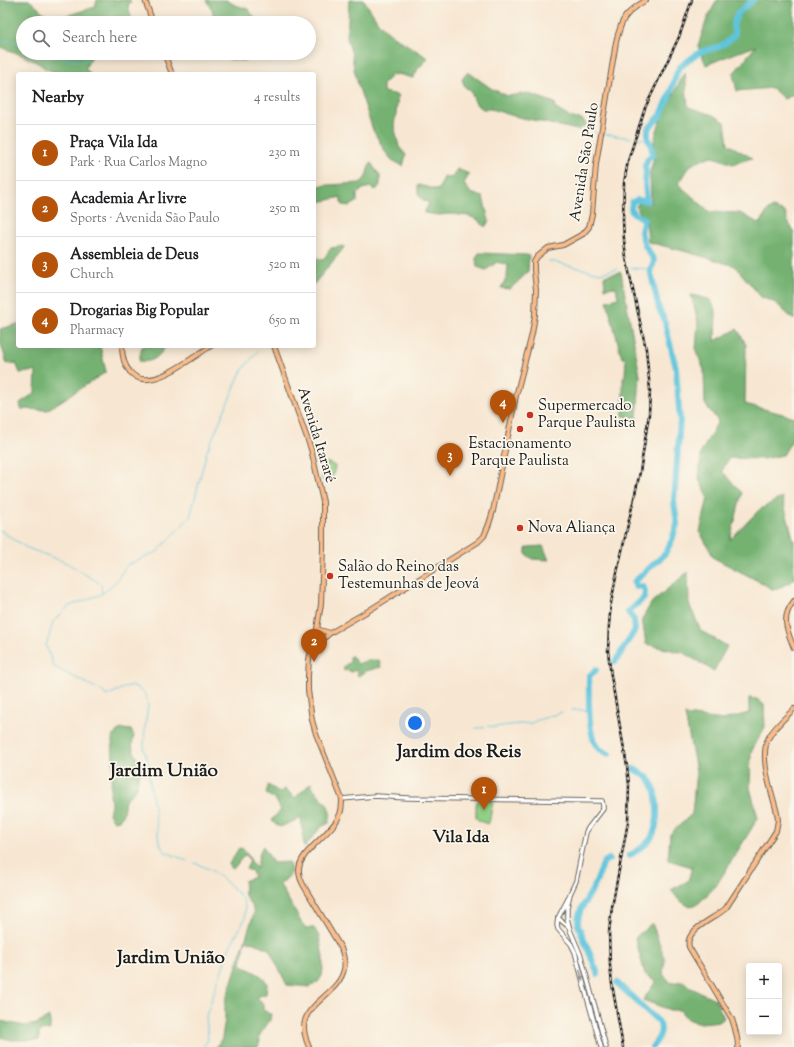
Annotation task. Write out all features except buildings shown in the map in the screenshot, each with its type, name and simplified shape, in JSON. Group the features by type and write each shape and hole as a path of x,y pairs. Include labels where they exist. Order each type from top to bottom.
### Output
{"main road":[{"path":"145,0 151,16"},
{"name":"Avenida São Paulo","path":"312,649 330,633 356,619 411,583 469,548 484,536 493,511 516,396 536,315 534,262 536,257 548,248 563,245 583,234 589,227 592,214 596,164 616,42 623,19 635,7 646,0"},
{"path":"167,60 171,72"},
{"path":"122,348 127,369 138,378 147,380 164,374 208,348"},
{"name":"Avenida Itararé","path":"275,348 311,449 323,502 321,604 312,649"},
{"path":"794,601 787,610 786,621 794,648"},
{"path":"317,629 330,633"},
{"path":"309,1047 303,1030 306,1017 313,1006 325,996 341,978 345,962 341,948 305,888 298,870 301,859 335,824 340,814 342,799 316,734 312,720 309,702 308,676 309,659 312,649"},
{"path":"738,1047 736,1030 732,1019 689,947 688,942 699,926 726,908 776,830 778,820 764,758 765,748 771,734 794,709"}],"street":[{"path":"342,799 375,796 408,798 602,801 602,810 586,832 576,881 558,918 557,925 575,952 586,997 601,1047"},
{"path":"570,894 567,908 567,918 570,930 581,956 606,1047"},
{"path":"558,918 570,930"},
{"path":"563,934 567,935 570,930"},
{"path":"598,1036 604,1038"},
{"path":"600,1041 604,1038"}],"green space":[{"path":"0,0 29,0 47,16 16,16 16,53 0,46"},
{"path":"97,0 129,0 131,1 128,6 131,16 65,16 95,7"},
{"path":"206,0 226,0 235,5 248,9 253,16 213,16 213,11"},
{"path":"349,0 364,0 378,22 390,34 428,58 418,69 413,78 398,74 392,75 383,84 383,92 398,95 394,125 399,147 406,155 403,166 392,160 386,153 373,130 359,88 347,38"},
{"path":"717,0 794,0 794,94 784,99 772,88 737,91 733,74 756,46 706,65 698,46 707,19"},
{"path":"32,60 90,60 85,68 89,72 54,72 46,69"},
{"path":"468,72 492,89 508,96 527,93 555,103 556,109 565,115 582,119 587,125 578,130 514,116 491,109 483,109 476,104 470,90 465,87 462,79"},
{"path":"685,72 688,107 713,115 725,122 728,144 752,158 733,164 711,156 689,166 678,184 710,212 740,213 760,224 768,210 772,208 785,212 787,220 794,232 794,320 776,303 761,297 735,266 648,242 646,218 641,215 636,206 639,203 651,203 650,173 654,157 654,141 661,118"},
{"path":"371,163 380,176 380,185 376,190 370,187 363,189 357,194 357,202 350,206 343,205 341,203 341,197 316,202 316,186 360,183 365,178"},
{"path":"457,169 469,174 464,184 471,193 483,197 489,221 485,227 478,220 469,216 424,213 429,203 420,197 418,185 438,190 443,180 443,176 452,178"},
{"path":"344,246 316,282 316,258 323,260 331,248"},
{"path":"479,253 527,255 529,256 528,272 510,289 501,288 507,277 508,265 497,262 486,270 477,267 476,258"},
{"path":"621,272 640,376 637,419 623,416 623,378 625,375 626,358 622,358 607,301 618,298 616,287 605,288 604,276"},
{"path":"691,295 711,300 716,312 715,341 737,329 746,345 745,404 794,417 794,437 783,455 763,459 729,458 722,471 742,493 730,540 759,510 782,497 794,542 794,579 774,590 714,558 700,532 708,498 699,479 701,453 718,421 705,404 704,370 696,350 698,321"},
{"path":"16,325 16,348 100,348 106,372 47,410 21,409 20,403 35,393 36,371 20,373 16,363 7,364 0,341 0,329"},
{"path":"142,348 165,348 152,360 139,361"},
{"path":"326,462 335,466 331,483 323,481 321,478"},
{"path":"543,546 549,560 532,559 526,554 526,549 528,547"},
{"path":"688,572 689,604 701,631 727,646 714,671 684,653 646,644 642,619 652,602"},
{"path":"352,656 357,664 366,661 379,660 381,667 366,671 358,676 356,670 351,672 348,670 344,671 344,666 351,660 349,658"},
{"path":"749,698 757,699 764,705 765,727 751,752 750,788 758,818 716,886 699,903 690,907 679,900 671,890 688,881 692,867 668,860 670,834 692,814 696,771 685,715 723,720 749,713"},
{"path":"122,729 131,730 134,736 132,745 141,769 136,789 126,799 123,812 119,820 114,821 109,814 111,805 110,794 113,767 112,738 117,731"},
{"path":"311,783 312,788 328,806 330,815 329,823 321,827 304,848 301,817 280,827 275,824 271,820 281,810 276,800 266,794 268,785 281,793 284,788 295,798"},
{"path":"486,800 493,802 488,824 479,821 476,817 476,803 478,801"},
{"path":"263,846 273,863 289,862 291,874 280,885 301,922 306,928 314,928 319,936 323,957 322,976 318,982 310,987 287,985 269,949 246,940 241,964 263,977 265,980 267,984 266,994 257,997 263,1005 263,1010 268,1014 271,1014 270,1020 259,1036 260,1041 258,1047 216,1047 222,1038 225,1019 225,1003 254,913 243,892 245,889 244,881 254,877 252,871 246,869 250,861 245,854 234,868 230,868 229,864 239,848 244,849 256,869"},
{"path":"652,923 665,959 663,974 671,983 683,981 691,988 715,999 724,1018 721,1021 701,1023 687,1019 680,1010 670,1010 643,1000 656,981 645,974 635,938"},
{"path":"49,1017 50,1030 39,1031 39,1040 11,1040 0,1037 0,1021 25,1026 37,1024"}],"waterway":[{"path":"615,662 635,630 634,620 628,612 644,598 645,591 643,586 636,587 634,582 665,554 672,540 677,524 674,501 680,421 676,368 664,319 659,309 650,269 654,260 645,246 641,232 644,219 632,212 632,202 637,200 647,201 645,166 648,158 653,155 650,142 648,140 648,129 661,115 669,97 677,72 680,67 700,52 718,47 735,35 733,25 738,13 753,0"},
{"path":"0,40 16,42"},
{"path":"70,60 90,61"},
{"path":"592,132 598,133"},
{"path":"604,134 631,138"},
{"path":"638,139 648,138"},
{"path":"549,261 600,273 617,269"},
{"path":"631,268 650,269"},
{"path":"102,594 116,581 127,565 157,552 190,517 207,451 241,372 258,351"},
{"path":"0,530 25,547 67,563 101,584 102,594 69,606 53,622 46,646 54,667 102,691 106,696 128,686 136,687 145,694 148,705 144,749 149,764 149,775 159,842 164,851 187,861"},
{"path":"596,670 589,676 590,724 594,742 598,748 609,754"},
{"path":"572,710 589,710"},
{"path":"476,728 532,723 562,712"},
{"path":"629,856 649,841 654,832 657,816 656,798 652,783 648,778 634,769"},
{"path":"598,974 578,925 578,920 581,910 595,885 604,862 609,859"},
{"path":"195,863 211,870 224,880 237,892 243,900 245,907 245,919 230,946 206,1016 208,1040 203,1047"},
{"path":"617,983 659,1022 661,1032 652,1047"}],"railway":[{"path":"623,1047 612,984 609,932 612,907 628,822 629,785 611,676 608,651 609,625 616,577 640,472 649,414 650,390 646,349 626,258 623,220 624,183 628,161 645,108 679,37 692,0"}],"place":[{"name":"Supermercado Parque Paulista","path":"530,415"},
{"name":"Drogarias Big Popular","path":"503,423"},
{"name":"Estacionamento Parque Paulista","path":"520,429"},
{"name":"Assembleia de Deus","path":"450,476"},
{"name":"Nova Aliança","path":"520,528"},
{"name":"Salão do Reino das Testemunhas de Jeová","path":"330,576"},
{"name":"Academia Ar livre","path":"314,662"},
{"name":"Praça Vila Ida","path":"484,810"}],"district":[{"name":"Jardim dos Reis","path":"459,752"},
{"name":"Jardim União","path":"164,771"},
{"name":"Vila Ida","path":"461,838"},
{"name":"Jardim União","path":"171,958"}]}
